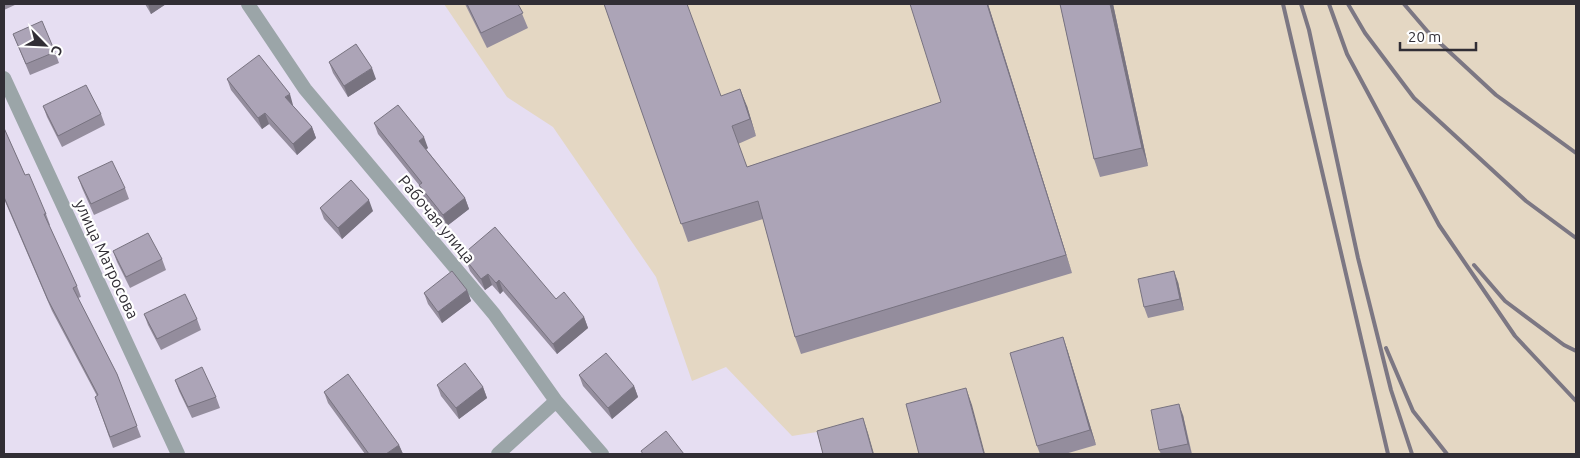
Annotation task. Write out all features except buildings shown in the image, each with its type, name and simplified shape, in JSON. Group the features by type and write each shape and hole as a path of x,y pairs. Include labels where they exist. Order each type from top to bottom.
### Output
{"street":[{"name":"Рабочая улица","path":"248,4 305,89 494,314 556,401 602,454"},
{"name":"улица Матросова","path":"4,78 178,454"},
{"path":"498,454 556,401"}],"shaded area":[{"path":"444,4 1576,4 1576,454 823,454 817,432 792,436 726,367 692,381 656,277 553,127 507,97"}],"railway":[{"path":"1283,4 1388,454"},
{"path":"1301,4 1309,30 1358,258 1391,390 1412,454"},
{"path":"1329,4 1347,54 1439,225 1515,336 1576,401"},
{"path":"1348,4 1365,33 1414,98 1526,201 1576,238"},
{"path":"1404,4 1428,32 1496,95 1576,153"},
{"path":"1474,265 1505,301 1564,345 1576,351"},
{"path":"1386,348 1413,411 1447,454"}]}
